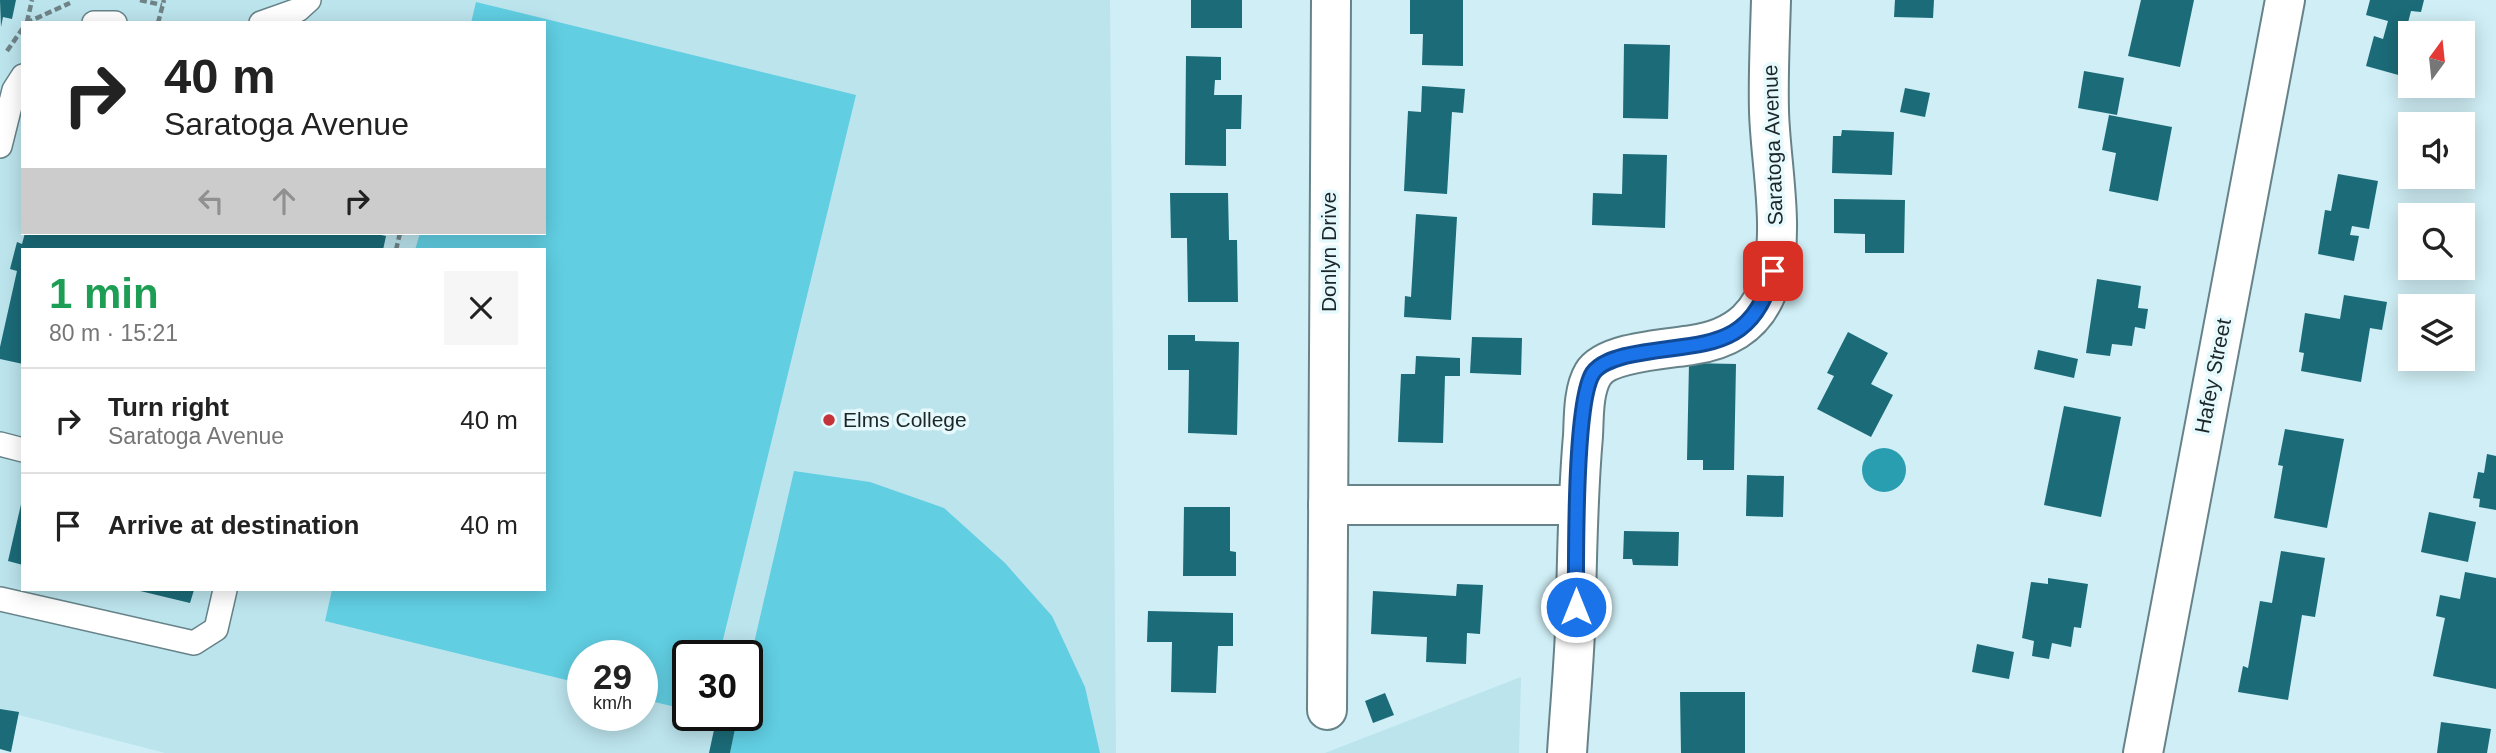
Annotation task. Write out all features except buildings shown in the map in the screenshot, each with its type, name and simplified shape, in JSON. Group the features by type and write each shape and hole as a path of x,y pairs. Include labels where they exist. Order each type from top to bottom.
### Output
{"street":[{"name":"Donlyn Drive","path":"1327,710 1331,0"},
{"name":"Saratoga Avenue","path":"1567,753 1576,607 1577,505 1586,399 1594,371 1610,360 1720,339 1746,326 1764,302 1773,271 1778,219 1769,112 1771,0"},
{"name":"Hafey Street","path":"2143,753 2285,0"},
{"path":"1328,505 1577,505"}],"lane":[{"path":"267,21 298,10 309,0"},
{"path":"0,146 14,90 21,79"},
{"path":"0,444 21,449"},
{"path":"0,598 194,643 216,629 225,591"}],"path":[{"path":"27,21 32,0"},
{"path":"29,21 77,0"},
{"path":"140,0 163,3 158,21"},
{"path":"0,60 21,31"}],"shaded area":[{"name":"Elms College","path":"0,0 1110,0 1116,753 165,753 0,710"},
{"path":"476,2 856,95 723,640 672,640 672,706 658,703 658,640 567,640 567,680 325,621 332,591 546,591 546,248 416,248 419,235 546,235 546,21 471,21"},
{"path":"1884,448 1893,449 1900,454 1905,461 1905,479 1900,486 1893,491 1884,492 1875,491 1868,486 1863,479 1862,470 1863,461 1868,454 1875,449"},
{"path":"794,471 870,482 944,508 1005,563 1052,616 1085,687 1100,753 730,753 734,731 763,731 763,640 755,640"},
{"path":"1521,677 1519,753 1325,753"}],"place":[{"name":"Elms College","path":"829,420"}],"route":[{"path":"1576,607 1577,505 1586,399 1594,371 1610,360 1700,344 1720,339 1746,326 1764,302 1773,271"}]}
